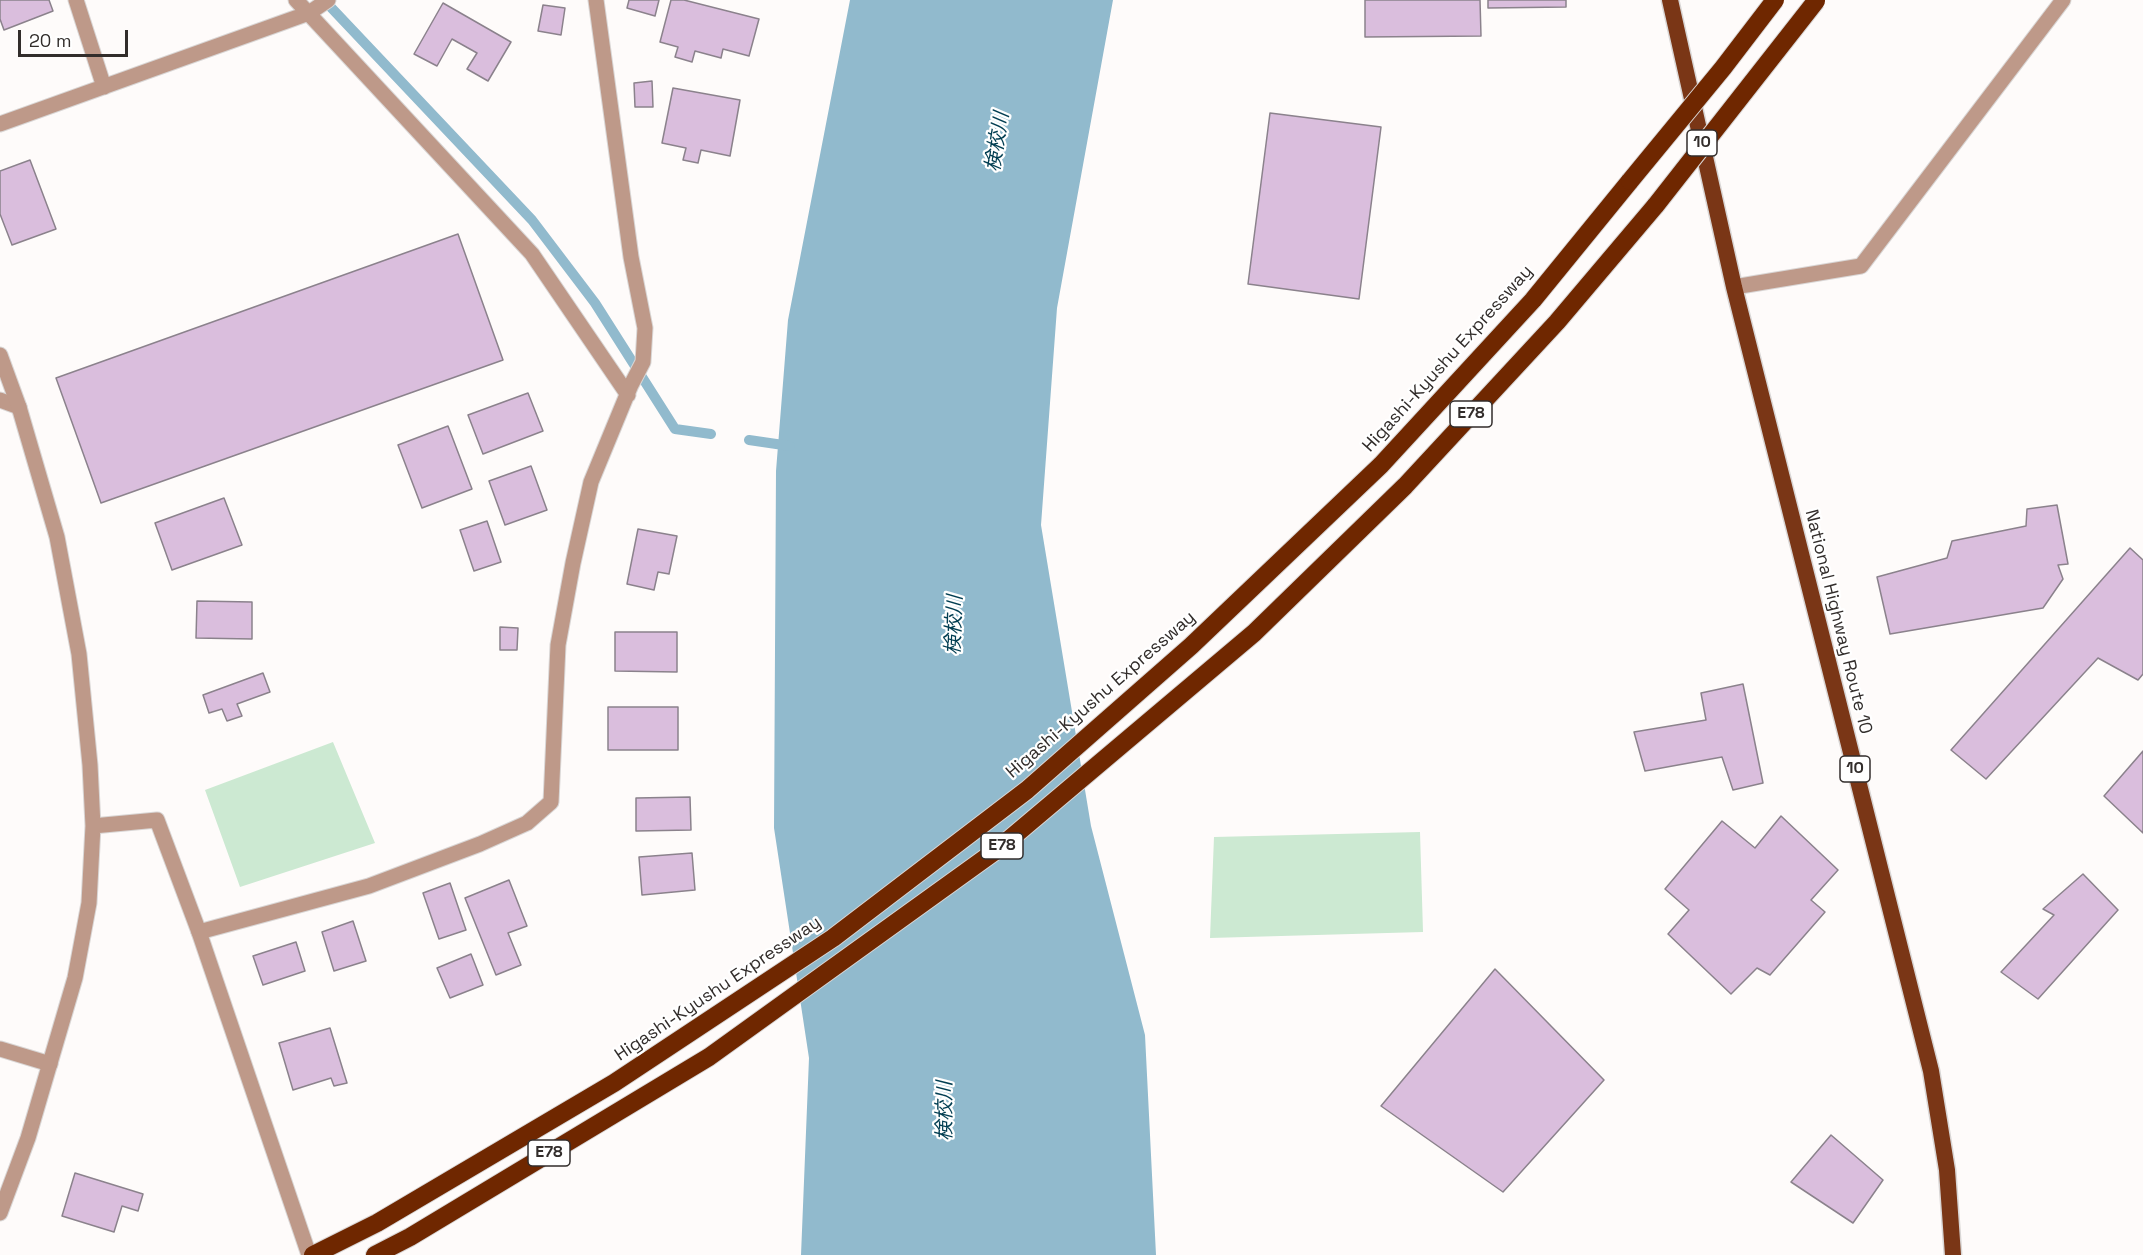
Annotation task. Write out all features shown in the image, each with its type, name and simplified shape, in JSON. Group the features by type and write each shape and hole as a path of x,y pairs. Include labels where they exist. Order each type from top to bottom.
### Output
{"highway":[{"name":"National Highway Route 10","path":"1670,0 1734,287 1931,1071 1947,1170 1953,1255"},
{"name":"Higashi-Kyushu Expressway","path":"311,1255 377,1223 614,1083 833,938 1027,790 1191,646 1381,465 1533,300 1723,68 1774,0"},
{"name":"E78","path":"382,1251 709,1057 998,849 1254,633 1405,486 1557,322 1656,205 1816,1"}],"street":[{"path":"76,0 104,87"},
{"path":"296,0 532,254 629,390"},
{"path":"0,124 309,13 328,0"},
{"path":"199,932 369,886 480,844 527,823 551,802 558,645 573,563 591,482 643,362 645,328 632,257 596,0"},
{"path":"1734,287 1861,266 2063,0"},
{"path":"0,355 20,406 57,537 79,654 90,765 93,826 89,903 75,978 28,1138 0,1213"},
{"path":"0,400 20,406"},
{"path":"93,826 157,820 199,932 311,1255"},
{"path":"0,1049 50,1064"}],"green space":[{"path":"333,742 375,843 240,887 205,790"},
{"path":"1420,832 1423,932 1210,938 1214,837"}],"water":[{"name":"検校川","path":"850,0 1113,0 1057,308 1041,525 1091,826 1145,1035 1156,1255 801,1255 809,1058 774,828 776,471 788,320"}],"building":[{"path":"0,0 49,0 53,11 4,30 0,19"},
{"path":"629,0 659,0 655,16 627,8"},
{"path":"671,0 684,0 759,19 749,56 723,49 721,58 695,51 692,62 675,57 678,47 660,42"},
{"path":"1365,0 1480,0 1481,36 1365,37"},
{"path":"1488,0 1566,0 1566,7 1488,8"},
{"path":"443,3 511,42 488,81 467,69 477,53 452,39 437,66 414,54"},
{"path":"543,5 565,8 561,35 538,31"},
{"path":"652,81 653,107 635,107 634,83"},
{"path":"673,88 740,100 730,156 701,150 698,163 683,160 686,148 662,143"},
{"path":"1270,113 1381,127 1359,299 1248,284"},
{"path":"30,160 56,229 12,245 0,214 0,171"},
{"path":"458,234 503,360 101,503 56,378"},
{"path":"528,393 543,431 483,454 468,415"},
{"path":"448,426 472,489 422,508 398,445"},
{"path":"531,466 547,510 505,525 489,481"},
{"path":"224,498 242,545 172,570 155,523"},
{"path":"2057,505 2068,564 2058,565 2063,579 2043,608 1890,634 1877,577 1947,558 1952,541 2026,526 2027,509"},
{"path":"487,521 501,562 474,571 460,530"},
{"path":"638,529 677,536 669,574 658,572 654,590 627,584"},
{"path":"2130,548 2143,560 2143,674 2138,680 2098,658 1986,779 1951,750"},
{"path":"197,601 252,602 252,639 196,638"},
{"path":"500,627 518,628 517,650 500,650"},
{"path":"615,632 677,632 677,672 615,671"},
{"path":"263,673 270,692 237,704 242,716 227,721 222,709 209,713 203,695"},
{"path":"1743,684 1763,783 1733,790 1722,757 1645,771 1634,732 1706,720 1701,693"},
{"path":"608,707 678,707 678,750 608,750"},
{"path":"2143,751 2143,833 2104,796"},
{"path":"690,797 691,830 636,831 636,798"},
{"path":"1781,816 1838,870 1811,900 1825,912 1770,975 1757,968 1731,994 1668,934 1689,910 1665,889 1722,821 1755,848"},
{"path":"692,853 695,890 642,895 639,857"},
{"path":"2083,874 2118,910 2038,999 2001,972 2054,915 2043,909"},
{"path":"509,880 527,926 508,933 521,965 496,975 465,898"},
{"path":"450,883 466,930 439,939 423,893"},
{"path":"353,921 366,961 334,971 322,932"},
{"path":"296,942 305,971 263,985 253,956"},
{"path":"471,954 483,985 450,998 437,968"},
{"path":"1495,969 1604,1080 1503,1192 1381,1106"},
{"path":"330,1028 347,1083 334,1086 331,1078 293,1090 279,1043"},
{"path":"1831,1135 1883,1180 1853,1223 1791,1182"},
{"path":"75,1173 143,1194 138,1211 122,1206 114,1232 62,1216"}],"waterway":[{"path":"324,0 532,220 595,303 675,429 711,434"},
{"path":"749,440 790,446"}]}
